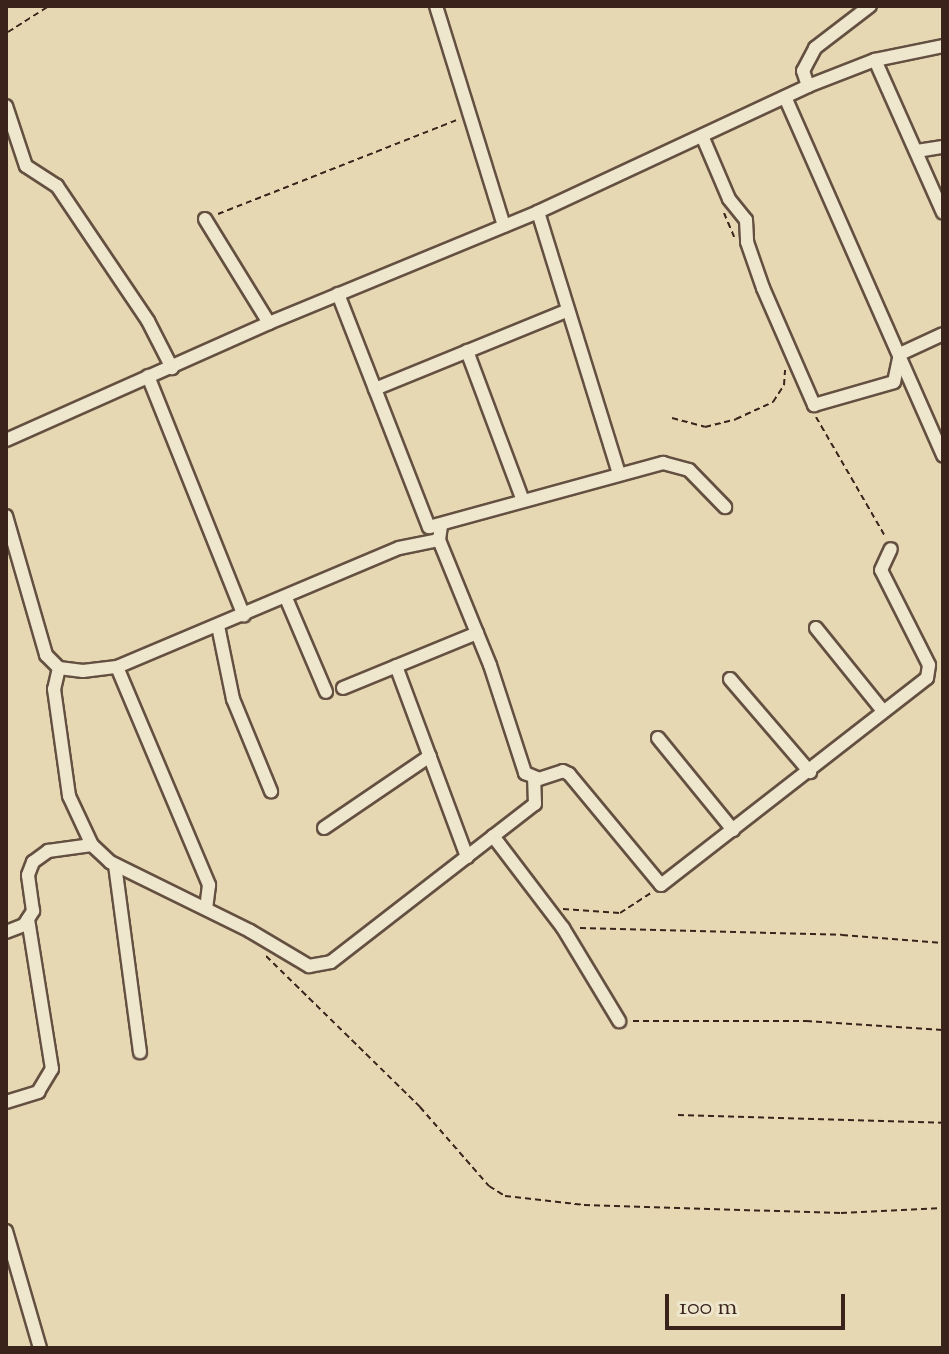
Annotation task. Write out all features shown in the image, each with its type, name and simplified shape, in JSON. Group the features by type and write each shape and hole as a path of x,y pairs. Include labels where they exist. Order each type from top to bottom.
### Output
{"street":[{"path":"436,6 504,226"},
{"path":"808,86 803,71 815,48 870,6"},
{"path":"6,440 269,323 538,212 703,138 808,86 875,60 943,46"},
{"path":"875,60 943,213"},
{"path":"785,97 943,456"},
{"path":"6,106 26,166 57,186 148,321 172,368"},
{"path":"703,138 729,199 746,220 747,242 763,288 814,405 894,382 899,356"},
{"path":"917,151 943,147"},
{"path":"538,212 566,311 619,473"},
{"path":"205,219 269,323"},
{"path":"338,294 429,527"},
{"path":"375,389 566,311"},
{"path":"899,356 943,334"},
{"path":"467,351 522,498"},
{"path":"148,376 244,616"},
{"path":"429,527 522,498 619,473 678,465 694,474 725,507"},
{"path":"6,516 44,649 59,668"},
{"path":"59,668 54,689 69,796 92,845 115,865 250,931 309,966 326,965 535,804 534,778 524,769 477,633 439,540 441,525 429,527"},
{"path":"59,668 117,667 399,548 439,540"},
{"path":"534,778 563,771 569,774 661,885 810,772 883,711 922,684 929,669 883,574 882,561 891,549"},
{"path":"286,598 326,692"},
{"path":"218,626 233,699 271,791"},
{"path":"816,628 883,711"},
{"path":"343,688 477,633"},
{"path":"396,666 467,857"},
{"path":"117,667 209,885 206,909"},
{"path":"730,679 810,772"},
{"path":"658,738 733,830"},
{"path":"324,828 430,756"},
{"path":"493,836 546,910 563,928 619,1021"},
{"path":"6,932 28,919 33,911 28,875 33,862 48,851 92,845"},
{"path":"115,865 140,1052"},
{"path":"6,1102 38,1092 52,1069 28,919"},
{"path":"6,1231 40,1348"}],"path":[{"path":"6,46 7,30 49,6"},
{"path":"205,219 470,115"},
{"path":"720,203 738,245"},
{"path":"672,418 705,427 773,402 784,385 784,365"},
{"path":"814,405 815,416 891,549"},
{"path":"546,910 620,913 661,885"},
{"path":"563,928 842,935 943,943"},
{"path":"250,931 278,969 420,1107 489,1186 505,1196 584,1205 841,1213 943,1208"},
{"path":"619,1021 806,1021 943,1030"},
{"path":"678,1115 943,1123"}]}
